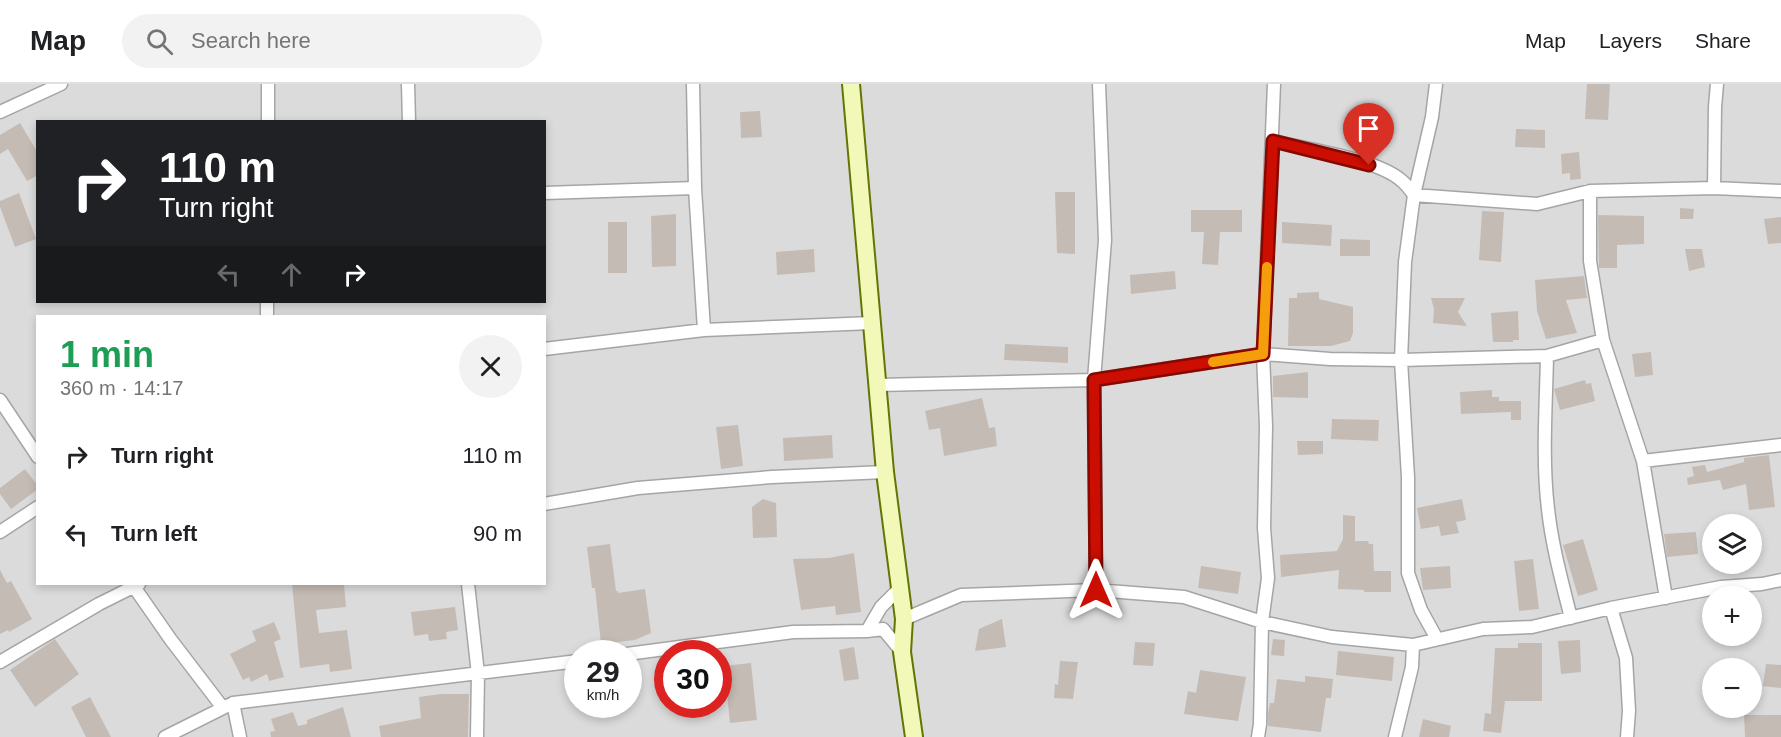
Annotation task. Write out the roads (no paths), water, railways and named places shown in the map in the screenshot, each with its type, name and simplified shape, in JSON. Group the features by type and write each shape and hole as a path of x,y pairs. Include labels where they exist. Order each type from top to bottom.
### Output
{"main road":[{"path":"851,84 885,472 904,619 902,652 914,737"}],"street":[{"path":"0,112 61,84"},
{"path":"268,84 268,120"},
{"path":"408,84 409,120"},
{"path":"693,84 695,188 704,330"},
{"path":"1096,590 1094,380 1105,240 1099,84"},
{"path":"1258,737 1262,622 1268,578 1264,528 1266,426 1263,354 1274,84"},
{"path":"1436,84 1432,117 1414,195 1405,262 1401,360 1408,477 1408,573 1421,610 1437,639"},
{"path":"1714,188 1717,84"},
{"path":"1273,141 1385,170 1402,180 1414,195 1537,204 1590,192 1714,188 1781,191"},
{"path":"546,193 695,188"},
{"path":"1590,192 1590,261 1603,340 1643,461 1666,598"},
{"path":"546,349 704,330 872,323"},
{"path":"878,385 1094,380 1263,354 1330,359 1401,360 1547,356 1603,340"},
{"path":"1547,356 1545,453 1547,508 1554,552 1571,618"},
{"path":"0,400 36,454"},
{"path":"1643,461 1781,445"},
{"path":"546,504 638,488 772,477 885,472"},
{"path":"0,532 36,508"},
{"path":"904,619 961,595 1096,590 1184,597 1262,622 1332,637 1413,645 1483,629 1532,627 1611,608 1721,587 1781,580"},
{"path":"0,662 133,585"},
{"path":"136,585 171,640 228,705 240,737"},
{"path":"468,585 478,674 477,737"},
{"path":"867,631 881,607 899,589"},
{"path":"1611,608 1626,658 1629,711 1627,737"},
{"path":"642,652 793,632 867,631 883,628 902,652"},
{"path":"1395,737 1412,667 1413,645"},
{"path":"165,737 228,705 564,663"}]}
